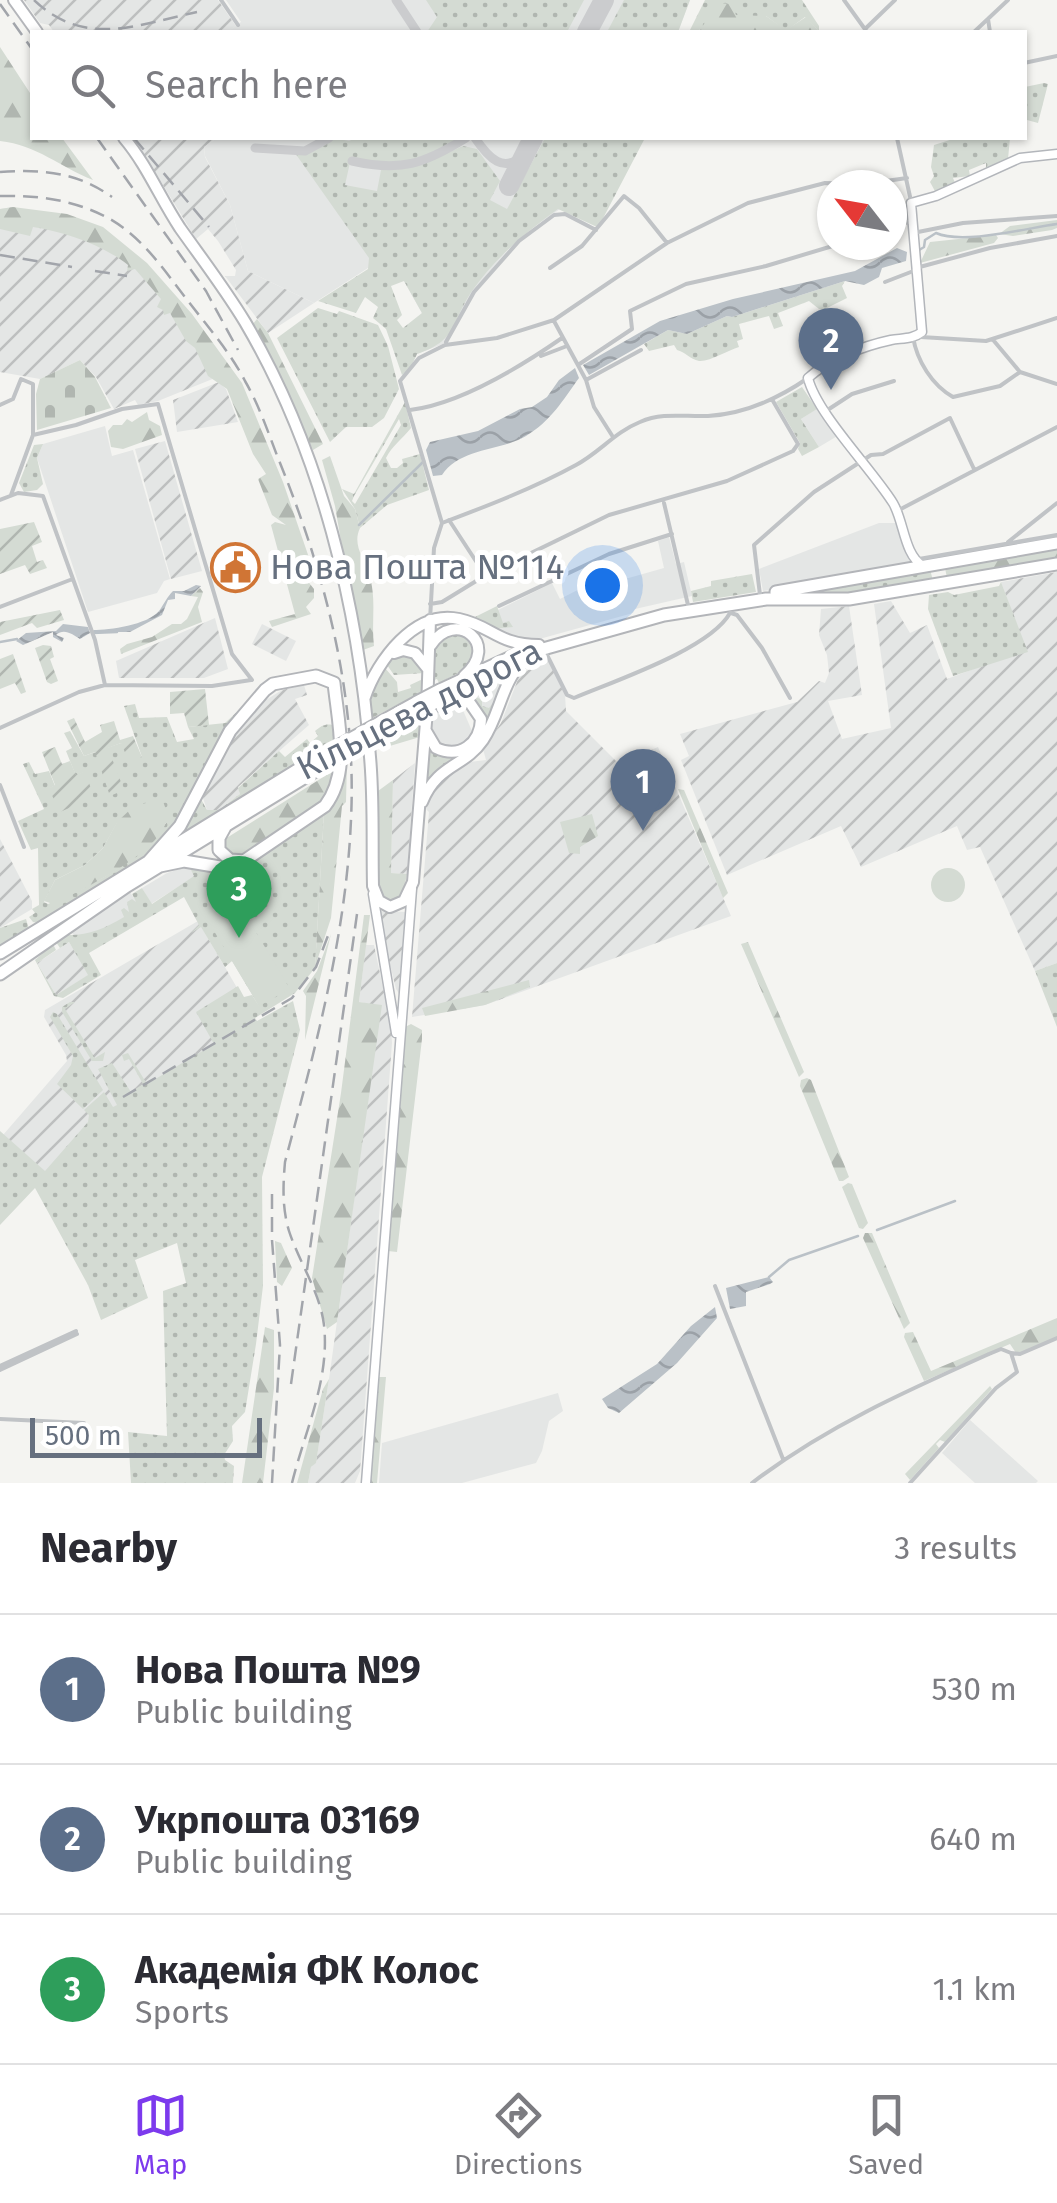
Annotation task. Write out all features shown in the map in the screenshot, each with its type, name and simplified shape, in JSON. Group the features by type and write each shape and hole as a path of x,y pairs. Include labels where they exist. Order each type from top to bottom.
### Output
{"highway":[{"name":"Кільцева дорога","path":"440,699 456,682 628,617 946,562 1007,547 1057,543"},
{"path":"946,562 939,572 948,582"},
{"name":"Кільцева дорога","path":"154,863 378,729 541,647 622,625 778,598 849,599 1057,564"},
{"path":"0,953 154,863 184,861 226,870 312,818 335,794 339,718 334,684 316,676 268,687 230,731 180,826 154,863 0,974"},
{"path":"208,775 199,810 226,820 219,850 230,860 246,861"}],"main road":[{"path":"14,0 36,30"},
{"path":"123,140 136,153 177,224 244,322 289,410 323,502 364,704 370,756 375,917 398,1011"},
{"path":"916,565 897,511 826,411 808,378 860,350 922,332 911,203 936,196 1020,158 1057,154"},
{"path":"364,704 365,694 388,656 430,620 462,620 508,642 541,647"},
{"path":"366,1483 398,1011 430,675 430,620"},
{"path":"430,646 450,630 464,630 474,638 478,660 456,682"},
{"path":"388,656 400,650 414,653 430,675"},
{"path":"356,651 363,672 378,670"},
{"path":"418,812 436,777 470,754 484,738 507,682 529,656"},
{"path":"425,729 436,748 446,753 466,749 477,738 482,721 475,706 440,699"},
{"path":"372,886 378,901 393,907 404,901 413,882"}],"street":[{"path":"221,0 238,24"},
{"path":"844,0 865,30"},
{"path":"867,30 895,0"},
{"path":"976,30 1008,0"},
{"path":"988,20 990,30"},
{"path":"1027,62 1057,56"},
{"path":"898,140 905,170"},
{"path":"907,178 911,203"},
{"path":"430,620 434,548 442,523 400,381 419,358 445,345 497,338 554,320 667,243 761,198 817,185"},
{"path":"550,268 582,246 624,196 640,208 667,243"},
{"path":"445,345 474,292 519,241 560,213 596,230"},
{"path":"912,233 963,223 1057,216"},
{"path":"907,222 911,221"},
{"path":"885,282 990,248 1057,236"},
{"path":"580,369 632,329 630,311 667,292 817,250"},
{"path":"1020,372 1000,386 972,390 953,398 921,363 914,337 982,342 1057,318"},
{"path":"554,320 586,380 594,406 613,437"},
{"path":"408,410 450,401 562,338"},
{"path":"993,339 1020,372 1057,384"},
{"path":"536,356 567,346"},
{"path":"586,380 641,350"},
{"path":"442,523 580,464 638,422 658,416 718,415 772,400 808,378"},
{"path":"0,406 13,399 21,380 33,384 32,435 11,496"},
{"path":"826,411 852,394 894,381"},
{"path":"430,604 461,592 486,575 609,515 727,481 796,448 798,444 772,400"},
{"path":"0,728 79,692 104,685 212,686 252,680 232,654 158,404 122,409 32,435"},
{"path":"760,595 754,545 814,492 871,454 895,448 948,418 954,421 974,469"},
{"path":"897,511 1057,427"},
{"path":"0,500 36,493 42,496 92,634 104,685"},
{"path":"664,501 688,605"},
{"path":"1007,547 1011,536 1057,502"},
{"path":"449,520 486,575"},
{"path":"500,606 609,554 672,534"},
{"path":"916,565 1057,535"},
{"path":"0,607 71,580"},
{"path":"541,647 567,695 574,698 688,649 723,623 729,609 762,648 790,698"},
{"path":"0,785 24,847"},
{"path":"716,1286 784,1460"},
{"path":"0,1368 77,1332"},
{"path":"752,1483 851,1418 1001,1349 1020,1354 1057,1338"},
{"path":"910,1483 996,1388 1017,1372 1012,1353"},
{"path":"0,1420 84,1422"}],"shaded area":[{"path":"24,0 218,0 236,26 230,30 53,30 40,23"},
{"path":"226,0 690,0 679,30 230,30 241,22"},
{"path":"130,140 214,140 204,147 205,157 230,205 248,271 314,303 268,333 225,276 235,276 236,270 218,241 208,229 196,239 155,172"},
{"path":"214,140 643,140 560,209 519,237 473,291 443,344 417,354 410,366 424,317 404,281 368,268 314,303 248,271 230,205 204,147"},
{"path":"13,207 109,239 153,282 215,378 158,401 138,405 135,400 114,409 96,377 80,360 40,379 0,372 0,209"},
{"path":"219,382 226,389 238,422 177,432 173,400"},
{"path":"821,406 839,435 819,447 801,419"},
{"path":"105,426 112,456 133,450 170,579 164,581 157,593 88,612 37,458 43,444"},
{"path":"165,441 202,571 171,579 135,449"},
{"path":"879,523 899,523 910,563 763,591 759,569"},
{"path":"669,537 676,564 684,562 692,596 525,643 474,622 552,583 560,599 607,575 611,583 664,568 658,541"},
{"path":"1057,572 1057,963 1035,971 980,847 967,850 957,826 861,867 841,826 727,875 681,760 689,756 680,734 797,702 819,681 825,683 829,673 819,635 821,609 849,606 862,695 828,701 842,739 891,728 874,604 891,601 910,633 927,625 947,679 1027,652 1001,582"},
{"path":"215,618 228,669 204,678 119,678 116,661"},
{"path":"262,624 296,641 286,661 252,644"},
{"path":"548,660 565,695 566,711 619,764 658,747 731,916 485,1005 412,1017 429,812 426,809 432,788 461,763 486,760 483,749 501,723 520,674"},
{"path":"509,674 481,738 485,720 482,709 473,699 462,695"},
{"path":"304,685 307,695 295,699 309,725 238,787 240,794 219,810 207,810 203,798 234,732 261,703 282,690"},
{"path":"459,701 475,738 449,752 431,737 431,714"},
{"path":"415,763 407,874 391,873 393,780"},
{"path":"0,839 32,901 32,909 0,928"},
{"path":"189,866 195,876 151,904 142,888"},
{"path":"130,892 139,906 137,910 84,941 70,932"},
{"path":"377,911 409,912 400,995 396,989"},
{"path":"198,921 257,1022 93,1120 47,1174 3,1135 67,1061 44,1017 45,1010"},
{"path":"69,942 89,975 56,995 37,963"},
{"path":"366,945 374,945 385,997 389,999 392,1043 360,1471 355,1483 308,1483 316,1462 329,1379 381,1006 359,1002"},
{"path":"558,1393 563,1411 549,1421 536,1463 462,1483 379,1483 382,1443"},
{"path":"970,1420 1038,1481 975,1483 942,1453"}],"green space":[{"path":"426,0 584,0 568,30 428,30 437,17"},
{"path":"624,0 690,0 679,30 608,30"},
{"path":"705,0 802,0 819,26 818,30 805,17 785,30 766,16 690,30"},
{"path":"717,3 732,4 736,15 766,16 786,30 700,30"},
{"path":"806,17 818,30 786,30"},
{"path":"0,47 30,93 30,140 63,140 93,180 37,152 0,141"},
{"path":"1048,84 1038,123 1027,120 1027,87"},
{"path":"328,140 456,140 433,153 408,160 351,158 345,185 377,191 381,170 420,165 463,146 477,149 500,181 490,200 507,209 544,140 644,140 599,226 558,209 546,218 491,268 472,291 447,337 417,354 410,369 402,375 386,329 373,318 378,307 365,297 356,313 318,301 368,269 369,258 295,153 306,152","holes":["404,281 422,313 403,328 397,320 402,315 391,286"]},
{"path":"950,140 1010,140 1008,159 986,170 986,163 969,170 970,176 953,178 955,183 936,193 930,182 934,176 934,145"},
{"path":"0,209 67,214 103,227 147,263 192,314 242,383 283,482 316,578 310,572 306,579 314,589 314,598 306,607 311,614 272,627 269,621 295,614 271,525 286,525 272,515 258,479 266,474 253,454 227,389 208,376 195,348 186,341 170,313 164,315 157,307 161,299 135,269 127,271 128,265 118,258 71,236 33,227 30,236 0,229"},
{"path":"1057,220 1057,228 1052,230 1013,236 999,234 1010,226"},
{"path":"996,235 994,243 920,263 930,242"},
{"path":"845,281 842,286 847,298 823,310 809,301 778,313 783,326 774,329 769,316 739,324 743,339 737,341 739,347 708,360 696,360 674,345 649,351 644,344 668,330 687,334 727,316"},
{"path":"318,308 378,325 399,389 384,418 372,427 346,427 330,442 277,338"},
{"path":"257,319 268,333 323,444 313,450 252,325"},
{"path":"80,360 95,377 111,408 37,430 36,394 40,379"},
{"path":"802,387 817,409 801,419 819,447 802,456 800,443 776,402"},
{"path":"405,402 411,428 386,458 391,468 397,468 402,459 420,454 429,490 387,505 360,528 355,509 342,489 354,494","holes":["399,419 401,425 355,504 354,496"]},
{"path":"147,412 149,420 160,426 162,435 123,449 111,447 108,431 113,425 122,425 127,419 132,422"},
{"path":"43,444 37,458 43,484 37,490 24,492 19,483 34,445"},
{"path":"330,456 344,496 355,509 360,528 358,546 371,583 374,646 363,650 359,646 335,506 322,460"},
{"path":"34,522 42,542 32,546 37,562 43,560 47,568 30,574 25,565 0,574 0,529"},
{"path":"1057,548 1057,560 947,578 945,568"},
{"path":"930,569 933,581 841,595 791,593"},
{"path":"752,574 756,592 693,602 691,591 711,586 711,581"},
{"path":"1001,582 1028,652 953,676 928,609 929,595 954,595 999,586"},
{"path":"200,588 203,592 198,607 202,622 121,654 120,649 127,644 152,637 187,619 198,597 191,596"},
{"path":"497,606 503,623 509,621 513,627 491,629 473,618"},
{"path":"60,610 64,620 37,628 32,623 0,635 0,622"},
{"path":"444,633 466,634 476,650 466,669 439,683 437,679 432,681 434,649"},
{"path":"51,646 54,657 50,659 58,681 51,684 35,648"},
{"path":"400,653 419,658 424,673 394,675 387,665"},
{"path":"13,654 26,692 21,694 15,683 0,689 0,659"},
{"path":"385,668 397,682 398,692 425,678 424,691 370,719 368,698"},
{"path":"484,686 476,697 482,700 482,706 489,708 497,697 484,733 424,790 427,744 435,751 462,753 485,720 479,705 464,695"},
{"path":"205,689 209,725 188,727 184,713 170,714 170,692"},
{"path":"255,695 197,792 207,810 219,810 240,794 238,788 279,751 285,757 307,739 310,743 318,736 315,731 320,727 337,726 338,742 38,923 29,917 39,905 38,848 31,850 18,821 44,809 23,764 29,762 35,774 49,771 55,786 76,776 66,751 72,748 64,733 70,731 84,756 121,743 142,757 124,706 135,704 139,718 167,717 177,742 194,739 188,727 225,723","holes":["117,823 166,823 142,850 113,872 48,904 44,902 55,880 85,865 103,848"]},
{"path":"74,718 85,742 102,732 100,725 114,721 120,740 133,736 142,757 129,762 121,743 108,748 124,790 110,796 95,752 84,756 67,721"},
{"path":"422,719 420,737 383,748 380,740"},
{"path":"55,747 62,764 70,761 76,775 85,772 93,794 92,798 60,812 49,789 55,785 42,752"},
{"path":"347,762 346,802 342,806 331,918 315,967 324,813 342,764"},
{"path":"336,769 327,799 241,856 228,856 222,845 225,839"},
{"path":"393,780 391,873 407,874 402,899 392,903 381,898 376,886 378,791"},
{"path":"678,789 684,790 728,893 723,898"},
{"path":"162,799 166,822 149,846 82,890 53,904 44,901 55,880 85,865 134,806"},
{"path":"324,813 315,968 295,993 255,1018 257,1021 293,1001 300,1030 262,1177 263,1286 256,1344 245,1412 232,1426 233,1441 224,1455 234,1466 233,1483 131,1483 128,1432 167,1436 163,1291 186,1283 177,1243 135,1260 148,1298 101,1320 88,1285 35,1188 0,1225 0,1131 45,1171 88,1122 89,1115 84,1110 104,1092 113,1107 117,1105 98,1069 112,1063 131,1092 143,1084 129,1059 124,1061 122,1055 128,1053 147,1084 214,1044 196,1012 238,986 244,997 252,995 259,1006 232,961 225,967 201,927 191,933 199,925 184,897 89,953 101,975 63,998 54,996 35,960 53,944 56,950 37,963 56,995 88,975 69,942 60,948 56,942 66,935 95,931 124,917 121,910 129,912 127,902 136,902 132,894 142,888 152,904 194,876 189,866 223,872"},
{"path":"592,814 598,836 580,847 580,854 569,853 560,822"},
{"path":"948,868 960,873 965,885 960,897 948,902 936,897 931,885 936,873"},
{"path":"235,897 290,989 259,1006 205,916"},
{"path":"364,915 370,915 359,1002 382,1005 337,1322 327,1329 312,1278"},
{"path":"26,919 29,929 0,948 0,928"},
{"path":"331,934 305,1040 303,991 317,971"},
{"path":"748,942 804,1072 799,1077 741,944"},
{"path":"1057,963 1057,1027 1035,971"},
{"path":"529,980 530,987 485,1005 425,1016 422,1008"},
{"path":"75,1002 65,1009 95,1058 105,1052 103,1061 92,1061 62,1012 62,1007"},
{"path":"53,1012 103,1090 83,1109 57,1084 73,1056 50,1017"},
{"path":"411,1024 422,1030 422,1039 397,1252 388,1251 402,1046 405,1027"},
{"path":"807,1078 849,1177 843,1181 839,1181 800,1086 801,1080"},
{"path":"852,1184 868,1223 863,1229 859,1228 842,1187"},
{"path":"865,1233 872,1233 910,1323 904,1329 863,1238"},
{"path":"275,1241 281,1243 292,1268 282,1286 277,1282"},
{"path":"1057,1318 1057,1338 1018,1356 1010,1344 924,1381 904,1337 905,1333 913,1332 931,1371"},
{"path":"265,1327 274,1330 274,1388 263,1483 242,1483"},
{"path":"378,1377 386,1377 377,1483 370,1483"},
{"path":"329,1379 316,1463 311,1467 308,1483 297,1483 323,1389"},
{"path":"990,1386 992,1389 945,1442 940,1440 936,1444 939,1448 910,1480 905,1474"}],"water":[{"path":"875,260 906,260 882,268 879,277 864,285 845,281 727,316 687,334 668,330 589,375 583,365 660,321 733,299 855,271"},
{"path":"575,368 579,378 543,424 516,441 469,455 449,466 442,475 433,476 426,450 430,442 478,431 520,409 532,407"},
{"path":"201,586 191,596 175,593 175,599 168,600 162,615 130,632 93,630 146,620 159,611 173,591"},
{"path":"63,624 88,627 90,633 80,639 62,632 56,635 64,638 62,642 53,637 53,632 23,645 16,641 26,633 56,631"},
{"path":"769,1277 773,1282 770,1284 746,1292 746,1306 730,1309 726,1288"},
{"path":"715,1307 717,1318 677,1363 619,1413 608,1408 602,1399 657,1364 691,1326"}],"waterway":[{"path":"916,252 936,233 978,236 1057,224"},
{"path":"359,525 424,461"},
{"path":"92,633 117,632"},
{"path":"0,642 17,639"},
{"path":"877,1230 955,1201"},
{"path":"769,1277 789,1260 858,1236"}],"taxiway":[{"path":"396,0 416,30"},
{"path":"255,148 305,151 325,140"},
{"path":"352,161 385,166 412,163 462,140"},
{"path":"476,140 485,152 503,163 517,160 525,153"}],"runway":[{"path":"588,30 604,0"},
{"path":"509,186 532,140"}],"railway":[{"path":"34,0 53,15 92,28 132,27 197,12"},
{"path":"0,4 30,46"},
{"path":"98,140 206,291 238,350"},
{"path":"136,140 209,227"},
{"path":"0,172 59,174 86,182 112,197"},
{"path":"0,196 56,200 110,219 153,256 218,340 250,390 267,429 310,545 334,635 343,680 352,773 348,864 336,950 285,1162 284,1188 287,1222 318,1301 325,1345 320,1385 292,1483"},
{"path":"0,255 72,267"},
{"path":"95,271 127,276"},
{"path":"291,1384 357,914"},
{"path":"123,1097 292,998 316,967 329,933"},
{"path":"272,1194 280,1345 272,1483"}],"place":[{"name":"Укрпошта 03169","path":"831,390"},
{"name":"Нова Пошта №114","path":"235,567"},
{"name":"Нова Пошта №9","path":"643,831"},
{"name":"Академія ФК Колос","path":"239,938"}]}
